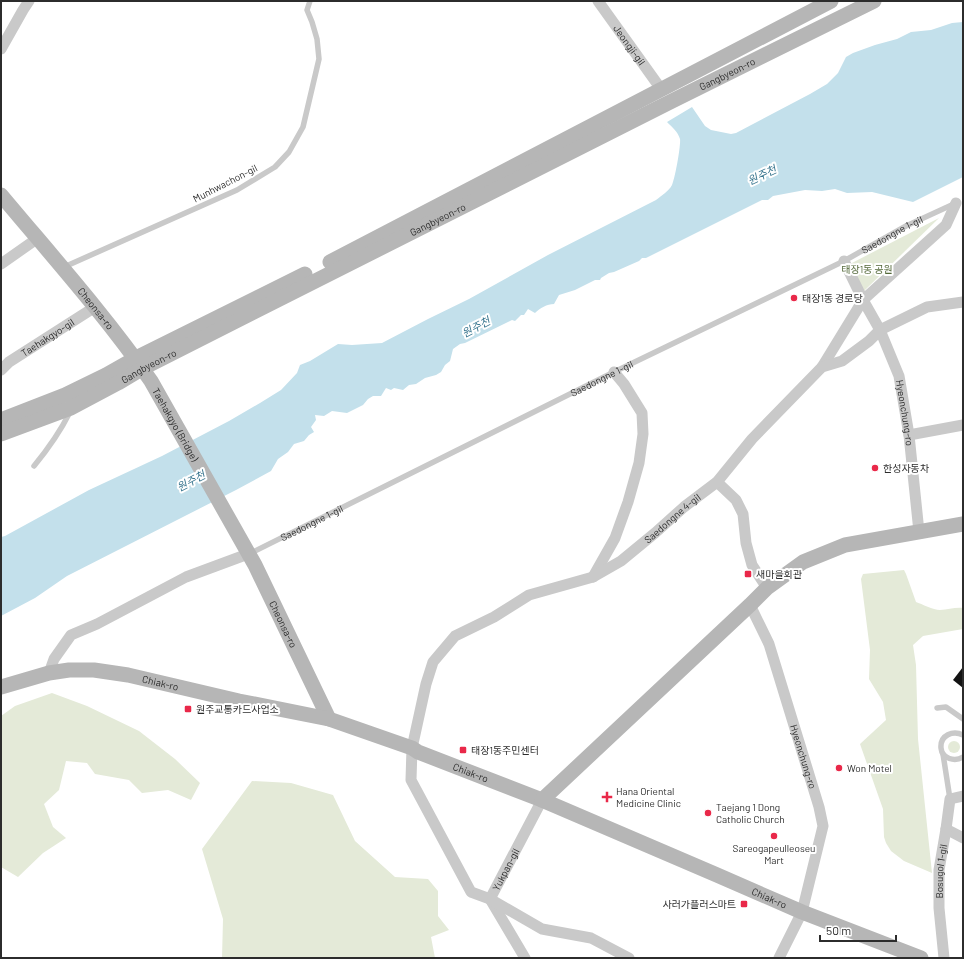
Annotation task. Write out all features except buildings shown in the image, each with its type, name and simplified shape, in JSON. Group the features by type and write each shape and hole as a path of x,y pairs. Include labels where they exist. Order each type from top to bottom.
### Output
{"street":[{"path":"1,49 29,1"},
{"name":"Jeongji-gil","path":"598,1 666,95"},
{"name":"Gangbyeon-ro","path":"666,95 831,1"},
{"name":"Gangbyeon-ro","path":"1,420 65,395 106,375 139,363 319,268 666,95 874,1"},
{"name":"Cheonsa-ro","path":"1,195 63,267 151,380"},
{"name":"Saedongne 1-gil","path":"822,366 863,300 946,225 960,202"},
{"path":"1,264 38,238"},
{"name":"Hyeonchung-ro","path":"844,261 880,330 900,376 909,435 919,532"},
{"path":"822,366 842,361 869,341 880,330 927,307 963,302"},
{"name":"Taehakgyo-gil","path":"1,370 9,362 95,307"},
{"name":"Gangbyeon-ro","path":"1,434 71,408 118,383 139,363"},
{"name":"Saedongne 4-gil","path":"629,958 591,938 542,929 490,899 471,892 411,780 412,748 426,684 433,662 455,636 494,617 529,595 593,578 621,561 655,534 684,507 717,482 752,439 822,366"},
{"path":"593,578 615,538 628,502 639,463 643,434 642,413 624,384 614,372"},
{"name":"Taehakgyo (Bridge)","path":"151,380 236,530"},
{"path":"909,435 963,425"},
{"path":"717,482 736,500 743,514 746,542 752,564 767,588"},
{"path":"542,800 767,588 803,562 845,545 963,524"},
{"name":"Cheonsa-ro","path":"236,530 329,719"},
{"path":"49,673 54,659 71,635 97,624 186,577 248,554"},
{"name":"Hyeonchung-ro","path":"750,605 769,644 820,807 822,826 802,912 778,958"},
{"name":"Chiak-ro","path":"1,687 49,673 69,670 94,670 128,675 239,701 329,719 412,748 426,755 542,800 802,912 921,958"},
{"path":"950,799 963,796"},
{"name":"Bosugol 1-gil","path":"944,958 939,908 939,870 950,799"},
{"name":"Yukpan-gil","path":"525,958 490,899 542,800"},
{"path":"946,829 963,838"}],"lane":[{"name":"Munhwachon-gil","path":"63,267 237,190 275,167 289,152 303,127 319,59 317,39 307,10 310,1"},
{"name":"Saedongne 1-gil","path":"248,554 614,372 844,261 906,226 960,202"},
{"path":"34,466 51,446 64,424 71,408"},
{"path":"938,708 946,707 963,719"},
{"path":"950,799 943,752 941,748 942,742 944,737 953,732 963,735"},
{"path":"943,752 946,757 951,759 956,760 963,757"}],"green space":[{"name":"태장1동 공원","path":"939,218 864,291 850,264"},
{"path":"904,570 916,602 937,610 963,608 963,629 923,636 913,645 916,665 918,739 932,873 904,861 891,851 886,843 884,837 883,809 860,744 886,720 883,702 869,679 870,650 861,579 863,574"},
{"path":"52,693 87,706 139,731 175,759 200,783 191,800 168,790 142,793 129,780 95,774 87,763 66,761 59,790 44,804 53,827 66,838 43,853 18,877 1,867 1,716 15,706"},
{"path":"954,741 958,743 960,747 958,751 954,753 950,751 948,747 950,743"},
{"path":"252,781 291,783 333,795 355,841 395,877 428,879 438,891 438,916 449,930 431,937 435,958 222,958 223,919 202,849"}],"water":[{"name":"원주천","path":"963,22 963,177 913,202 872,192 847,193 835,189 822,191 805,190 773,196 768,200 762,200 646,258 642,258 639,261 609,273 600,280 595,280 575,290 559,295 554,304 539,309 535,313 528,309 524,315 521,315 515,321 512,320 460,344 453,349 450,361 445,365 441,372 436,375 425,378 416,384 409,385 403,390 394,388 391,390 386,388 381,396 373,396 363,405 347,413 332,411 324,416 315,415 316,420 311,427 314,432 304,441 294,444 288,452 278,459 271,471 67,576 35,598 1,616 1,537 89,490 162,456 229,421 281,390 297,373 300,365 310,361 338,344 352,345 382,343 469,299 548,255 656,200 671,187 675,176 679,155 679,136 667,122 692,107 705,126 711,130 731,134 736,133 827,84 838,73 846,57 853,53 897,39 911,32 931,30 952,23"}],"place":[{"name":"태장1동 경로당","path":"794,298"},
{"name":"한성자동차","path":"875,468"},
{"name":"새마을회관","path":"748,574"},
{"name":"원주교통카드사업소","path":"188,709"},
{"name":"태장1동주민센터","path":"463,750"},
{"name":"Won Motel","path":"839,768"},
{"name":"Hana Oriental Medicine Clinic","path":"607,797"},
{"name":"Taejang 1 Dong Catholic Church","path":"708,813"},
{"name":"Sareogapeulleoseu Mart","path":"774,836"},
{"name":"사러가플러스마트","path":"744,904"}]}
